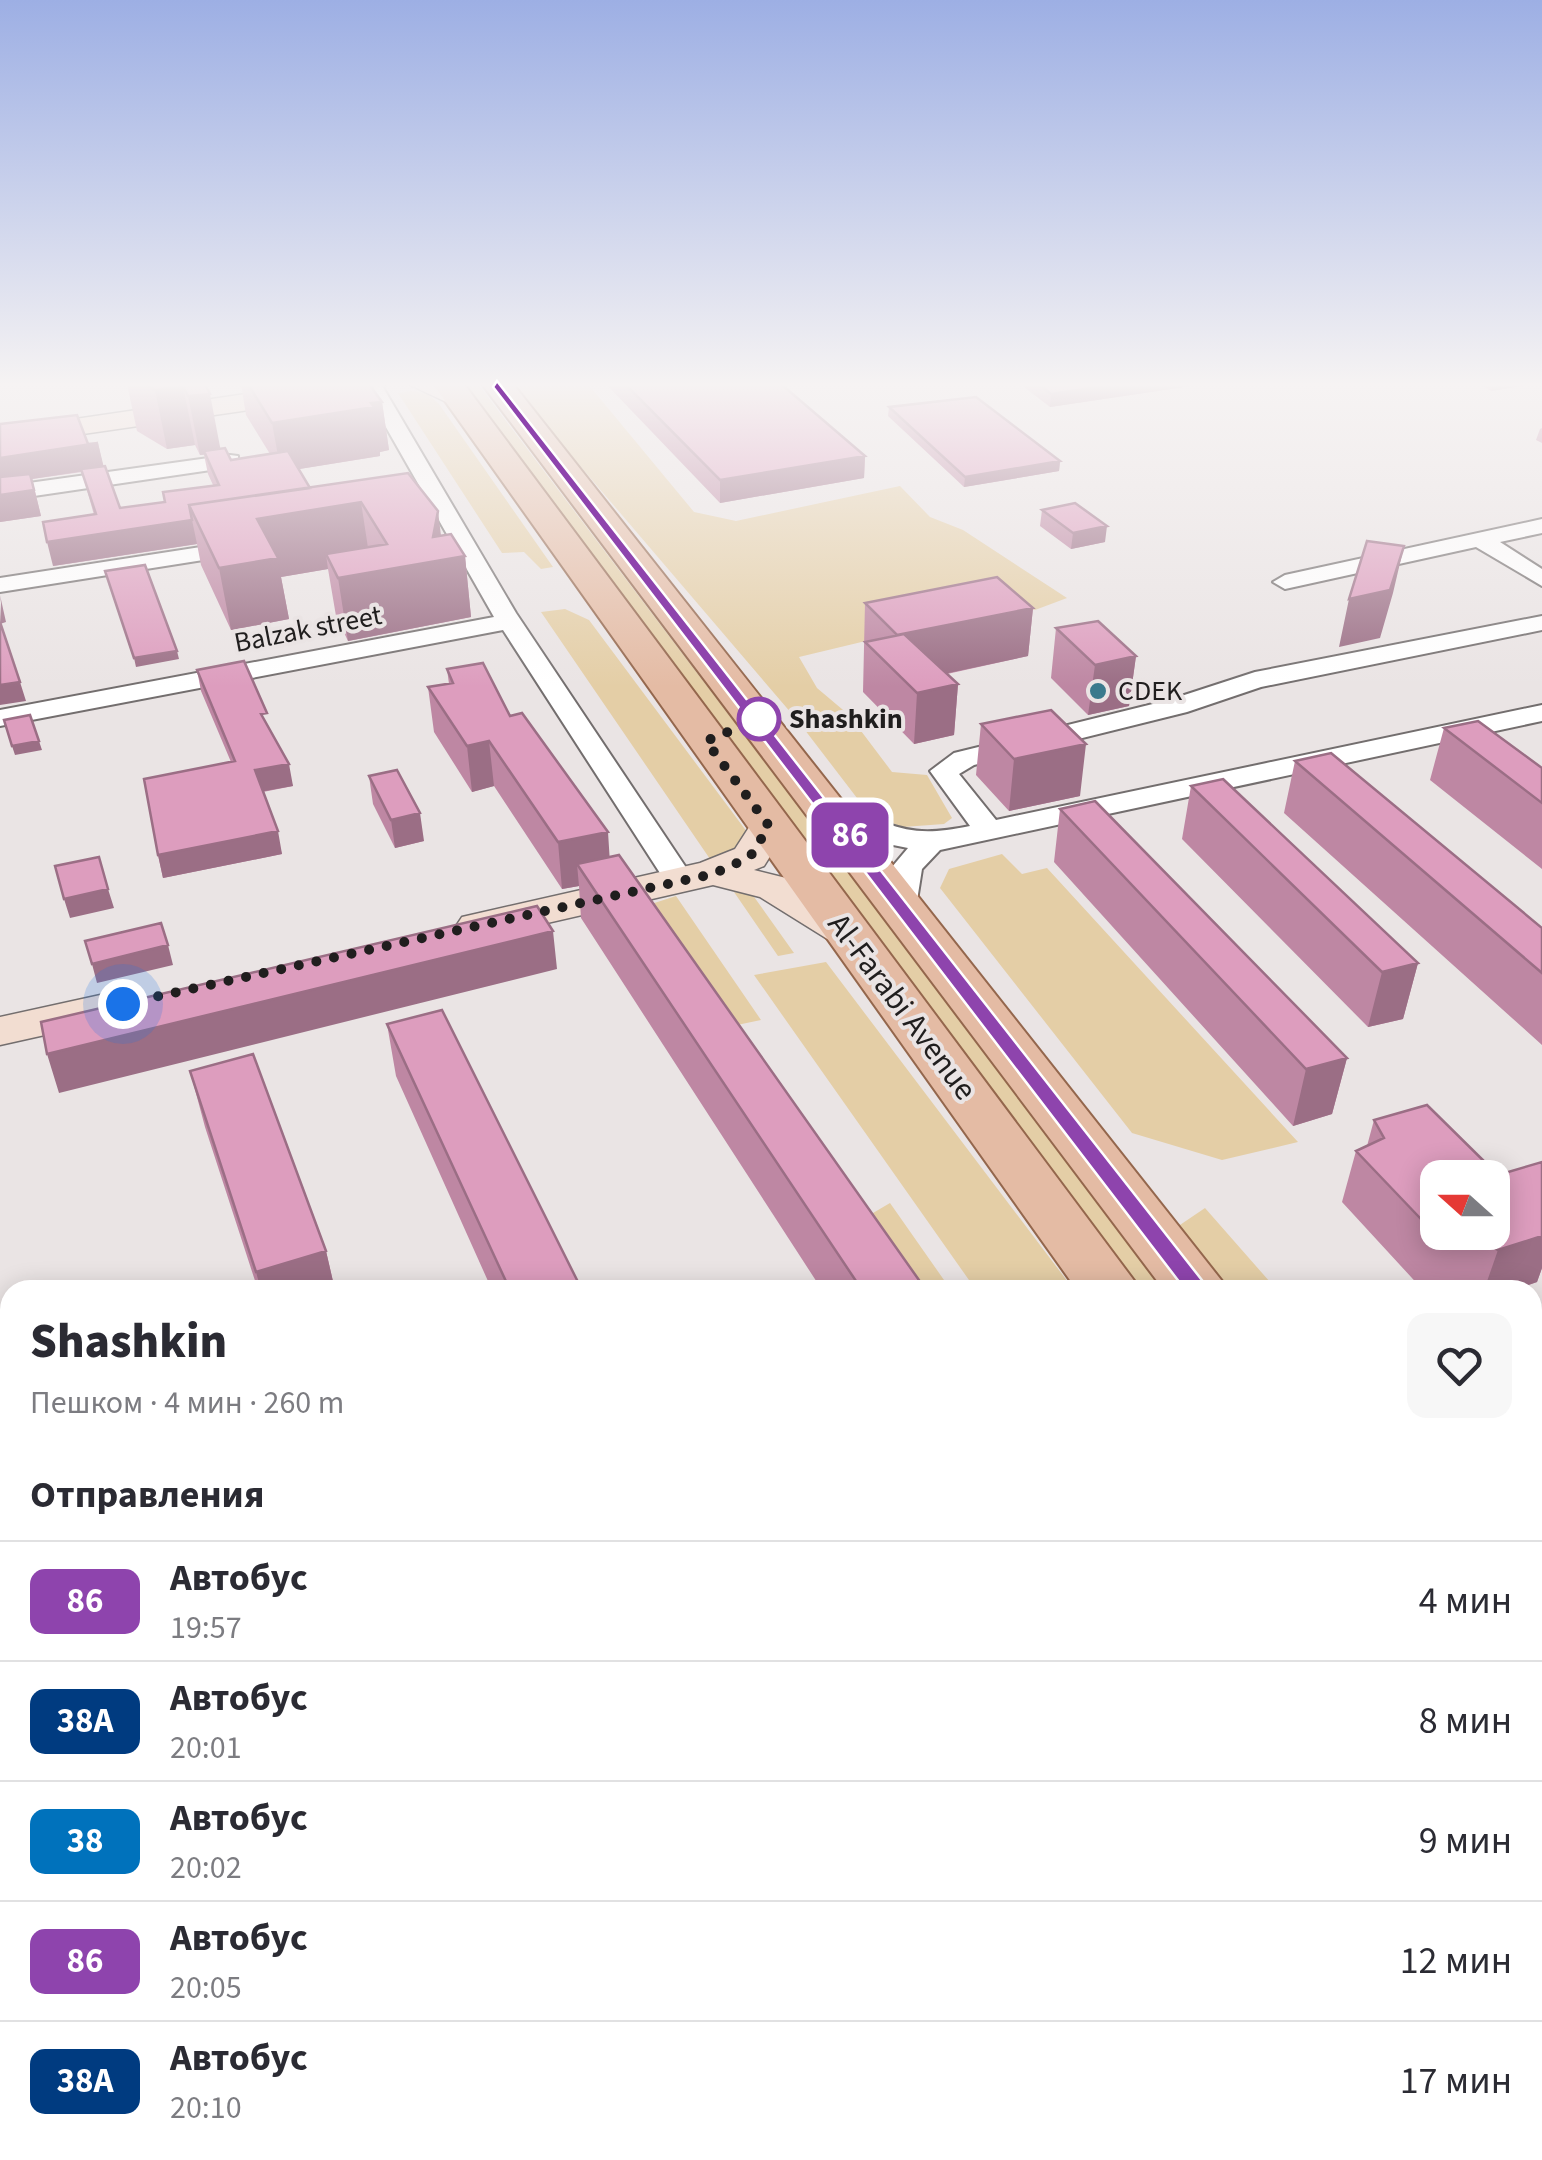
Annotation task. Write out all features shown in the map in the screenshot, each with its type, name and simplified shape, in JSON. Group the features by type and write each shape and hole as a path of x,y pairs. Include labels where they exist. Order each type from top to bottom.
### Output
{"main road":[{"name":"Al-Farabi Avenue","path":"532,485 574,562 1103,1280"},
{"name":"Al-Farabi Avenue","path":"560,485 836,817 1190,1280"}],"street":[{"path":"0,494 64,485"},
{"path":"424,485 440,517 510,620 696,877 776,888 844,931"},
{"path":"1285,582 1542,526"},
{"path":"1482,542 1542,580"},
{"path":"0,585 274,543"},
{"name":"Balzak street","path":"0,718 510,620"},
{"path":"990,830 949,784 944,771 964,759 1178,706 1255,680 1542,622"},
{"path":"836,817 894,838 930,842 1542,713"},
{"path":"444,933 696,877 781,842"},
{"path":"904,906 907,867 930,842"},
{"path":"0,1031 161,996"}],"shaded area":[{"path":"458,485 496,485 553,567 541,569 524,552 502,553"},
{"path":"538,485 554,485 1157,1280 1134,1280"},
{"path":"596,485 671,485 694,512 736,521 900,486 930,517 963,530 1067,598 1035,610 1020,604 799,657 817,688 849,715 892,772 927,775 952,818 944,824 903,827 870,815 798,721"},
{"path":"565,609 589,620 753,840 723,863 710,859 541,612"},
{"path":"1002,854 1022,874 1047,868 1298,1142 1222,1160 1132,1133 940,888 949,869"},
{"path":"734,892 752,894 794,953 778,956"},
{"path":"676,896 761,1020 737,1025 642,907"},
{"path":"826,962 1066,1280 969,1280 754,975"},
{"path":"890,1203 944,1280 893,1280 856,1223"},
{"path":"1205,1208 1268,1280 1215,1280 1174,1229"}],"building":[{"path":"0,485 33,485 34,490 0,495"},
{"path":"86,485 112,485 120,508 165,502 163,492 219,485 308,485 310,488 189,505 192,520 47,542 43,522 96,514"},
{"path":"327,485 417,485 438,511 433,537 451,534 465,556 338,578 326,554 387,544 361,502 257,519 278,558 219,568 189,505"},
{"path":"1075,503 1107,526 1073,533 1042,510"},
{"path":"1367,541 1404,546 1390,590 1349,599"},
{"path":"145,565 177,651 134,658 105,571"},
{"path":"997,577 1033,608 897,635 865,603"},
{"path":"1098,621 1136,656 1095,665 1056,628"},
{"path":"0,622 20,682 0,685"},
{"path":"904,634 958,684 917,693 865,642"},
{"path":"244,661 267,713 261,714 289,764 255,770 278,831 158,855 144,779 235,761 197,670"},
{"path":"483,663 510,716 522,713 608,832 558,842 489,741 467,746 428,687 453,683 447,669"},
{"path":"1051,710 1086,744 1014,759 981,724"},
{"path":"30,715 39,741 12,746 4,720"},
{"path":"1478,721 1542,768 1542,803 1444,728"},
{"path":"1331,753 1542,928 1542,973 1295,761"},
{"path":"397,770 420,813 391,820 369,776"},
{"path":"1223,779 1418,963 1382,972 1191,786"},
{"path":"1095,801 1347,1058 1306,1069 1060,809"},
{"path":"619,855 919,1280 855,1280 577,864"},
{"path":"99,857 108,889 64,899 55,866"},
{"path":"537,906 553,931 47,1054 41,1022"},
{"path":"161,923 168,945 92,964 85,941"},
{"path":"442,1010 577,1280 505,1280 387,1024"},
{"path":"253,1054 326,1251 256,1272 190,1071"},
{"path":"1427,1105 1483,1160 1420,1160 1420,1218 1356,1151 1384,1138 1374,1120"},
{"path":"1542,1162 1542,1236 1510,1246 1510,1171"}],"bus line":[{"name":"86","path":"576,485 1190,1280"}],"place":[{"name":"CDEK","path":"1098,691"},
{"name":"Shashkin","path":"759,719"}],"route":[{"path":"123,1004 713,874 742,863 756,849 769,826 706,741 759,719"}]}
